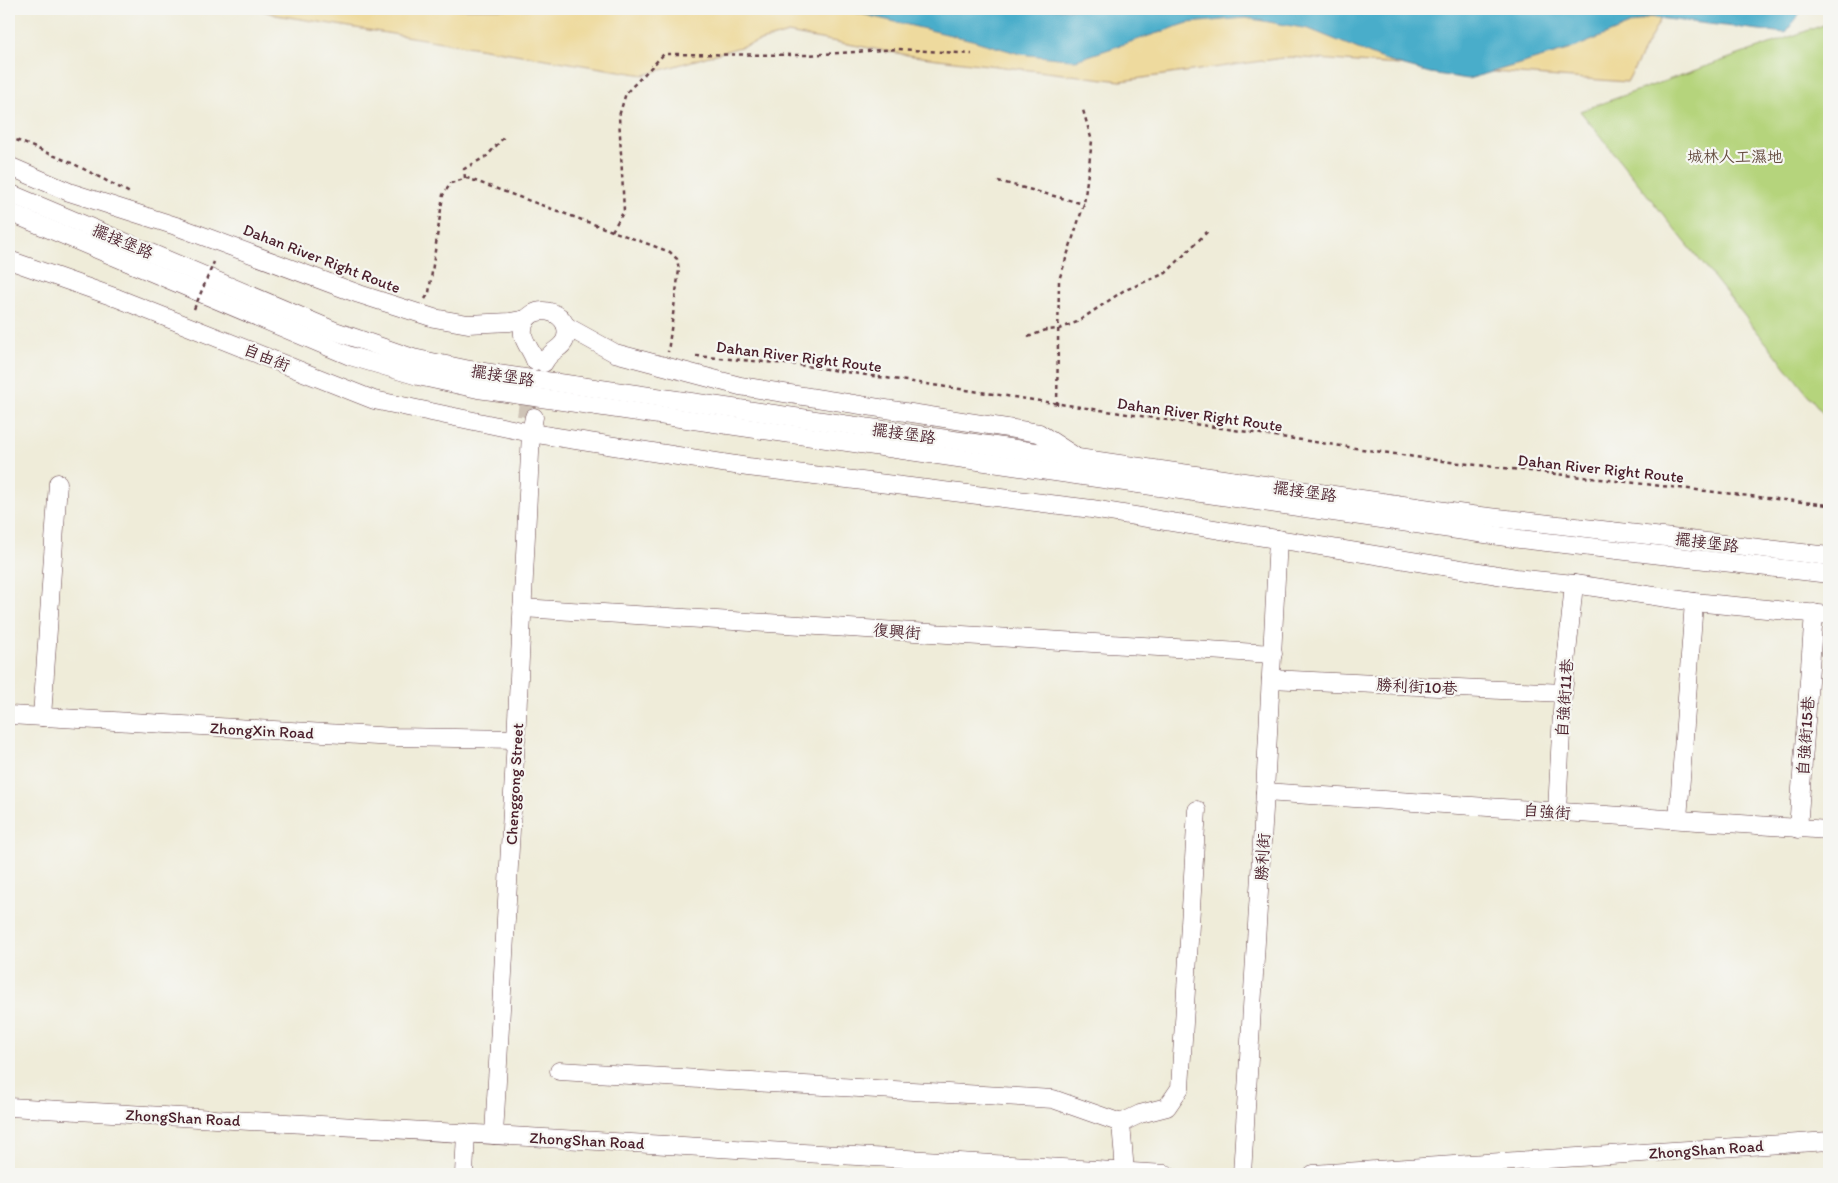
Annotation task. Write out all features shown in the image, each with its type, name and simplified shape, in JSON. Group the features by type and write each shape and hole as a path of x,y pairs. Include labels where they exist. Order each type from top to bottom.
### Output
{"street":[{"path":"9,166 68,192 176,226 359,294 434,318 468,324 510,322 526,319 536,311 548,310 559,316 566,326 615,353 740,386 1039,433 1078,458"},
{"name":"擺接堡路","path":"9,193 335,331 413,358 470,370 1472,514 1829,556"},
{"name":"擺接堡路","path":"9,212 350,356 418,376 478,389 1520,539 1829,578"},
{"name":"自由街","path":"9,260 117,298 374,400 530,422 748,467 1092,509 1516,578 1574,584 1694,602 1822,614"},
{"path":"526,319 523,329 524,340 539,362 560,347 566,337 566,326"},
{"name":"Chenggong Street","path":"494,1135 516,740 530,422"},
{"path":"42,717 58,483"},
{"name":"勝利街","path":"1242,1174 1266,792 1278,539"},
{"name":"自強街11巷","path":"1557,812 1563,692 1574,584"},
{"path":"1678,819 1694,602"},
{"name":"復興街","path":"522,608 1272,654"},
{"name":"自強街15巷","path":"1798,829 1822,614"},
{"name":"勝利街10巷","path":"1271,679 1563,692"},
{"name":"ZhongXin Road","path":"9,715 395,737 516,740"},
{"name":"自強街","path":"1266,792 1829,830"},
{"path":"559,1071 1053,1099 1121,1123 1140,1114 1167,1107 1180,1088 1197,810"},
{"name":"ZhongShan Road","path":"9,1107 1166,1174"},
{"path":"1121,1123 1125,1172"},
{"path":"464,1174 466,1133"},
{"name":"ZhongShan Road","path":"1313,1174 1829,1142"}],"path":[{"path":"612,231 624,211 619,116 626,93 664,54 809,55 898,49 972,54"},
{"path":"1058,405 1059,280 1084,204 1092,141 1083,110"},
{"path":"464,178 464,169 487,156 505,136"},
{"path":"9,137 74,164 134,194"},
{"path":"423,301 429,293 443,195 451,183 467,178 670,252 677,259 679,270 668,354"},
{"path":"998,181 1084,204"},
{"path":"1028,337 1077,322 1123,291 1166,273 1210,229"},
{"path":"194,309 214,262"},
{"name":"Dahan River Right Route","path":"696,356 799,365 1442,461 1829,505"}],"green space":[{"name":"城林人工濕地","path":"1829,23 1829,421 1580,111"}],"sand":[{"path":"258,9 1666,9 1627,82 1290,57 1121,81 913,56 788,33 644,75 276,15"}],"water":[{"path":"840,9 1804,9 1785,33 1649,17 1571,49 1468,79 1430,73 1390,62 1309,29 1246,18 1188,23 1076,60 1020,54 972,40"}],"tunnel":[{"path":"526,417 531,381"}]}
